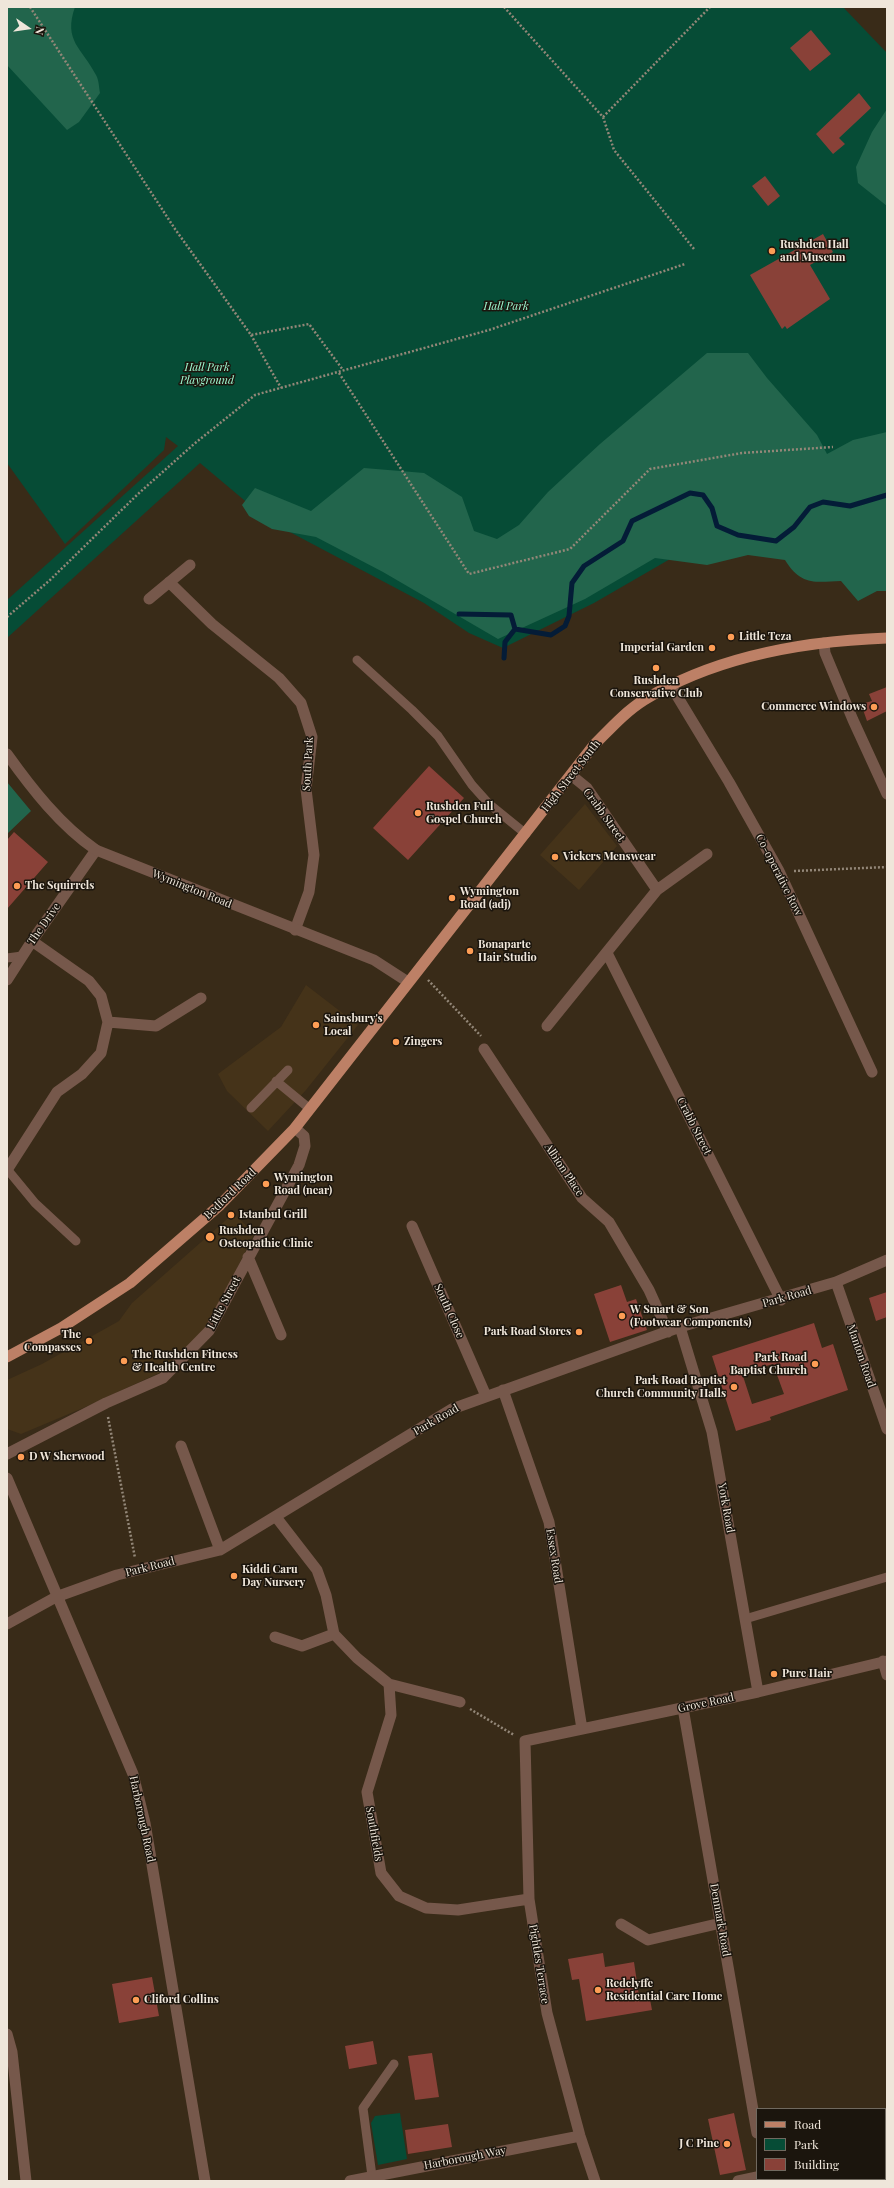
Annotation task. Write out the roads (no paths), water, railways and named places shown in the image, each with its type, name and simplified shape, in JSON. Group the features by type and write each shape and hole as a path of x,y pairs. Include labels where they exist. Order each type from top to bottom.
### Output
{"main road":[{"name":"High Street South","path":"408,982 461,912 526,834 594,744 619,720 643,701 671,686 745,658 782,649 824,643 887,638"},
{"name":"Bedford Road","path":"8,1355 61,1328 130,1283 220,1205 295,1128 408,982"}],"street":[{"path":"149,600 190,565"},
{"name":"South Park","path":"169,582 212,624 279,678 301,703 312,737 306,789 314,855 309,892 295,930"},
{"path":"824,643 825,653 853,720 887,794"},
{"name":"Co-operative Row","path":"671,686 729,782 780,871 872,1072"},
{"name":"Wymington Road","path":"7,754 32,788 70,829 96,850 374,960 408,982"},
{"name":"Crabb Street","path":"571,775 587,788 657,890"},
{"name":"The Drive","path":"7,980 32,941 96,850"},
{"path":"547,1026 657,890 707,854"},
{"path":"7,1169 57,1092 82,1074 101,1053 108,1022 101,996 88,981 32,941"},
{"name":"Crabb Street","path":"607,953 781,1300"},
{"path":"108,1022 156,1026 201,998"},
{"name":"Albion Place","path":"484,1049 582,1198 608,1222 649,1290 668,1332"},
{"name":"Little Street","path":"7,1454 106,1403 163,1378 209,1331 299,1165 305,1146 304,1136 295,1128"},
{"name":"South Close","path":"412,1226 486,1396"},
{"path":"248,1257 282,1335"},
{"name":"Park Road","path":"7,1624 56,1597 118,1575 220,1550 452,1409 680,1327 781,1300 836,1282 887,1260"},
{"name":"Manton Road","path":"836,1282 887,1429"},
{"name":"York Road","path":"680,1327 712,1432 758,1692"},
{"name":"Essex Road","path":"503,1390 549,1522 582,1729"},
{"path":"181,1446 220,1550"},
{"name":"Harborough Road","path":"7,1478 56,1597 133,1774 145,1823 205,2181"},
{"path":"276,1517 317,1570 326,1595 334,1634 357,1658 389,1684 460,1702"},
{"path":"276,1637 302,1646 334,1634"},
{"path":"885,1661 887,1675"},
{"name":"Grove Road","path":"525,1741 758,1692 885,1661"},
{"name":"Southfields","path":"389,1684 391,1715 367,1792 381,1872 398,1896 426,1908 458,1910 529,1899"},
{"name":"Denmark Road","path":"683,1708 756,2127"},
{"name":"Pightles Terrace","path":"525,1741 529,1899 547,2013 580,2136 595,2181"},
{"path":"621,1924 648,1940 720,1923"},
{"path":"7,2034 12,2052 26,2181"},
{"name":"Harborough Way","path":"350,2181 580,2136"},
{"path":"738,2181 756,2177"}],"lane":[{"path":"357,660 438,736 472,785 489,804 526,834"},
{"path":"7,958 22,956"},
{"path":"251,1108 288,1070"},
{"path":"276,1082 310,1109"},
{"path":"7,1169 35,1203 76,1241"},
{"path":"745,1619 887,1578"},
{"path":"372,2176 363,2108 394,2064"}],"waterway":[{"path":"459,614 511,615 515,629 551,635 565,626 569,616 572,583 584,566 623,541 632,521 690,493 703,495 712,508 717,526 738,535 776,541 794,527 810,507 823,502 850,506 887,495"},
{"path":"504,658 505,642 515,629"}],"place":[{"name":"Rushden Hall and Museum","path":"772,251"},
{"name":"Little Teza","path":"731,637"},
{"name":"Imperial Garden","path":"712,648"},
{"name":"Rushden Conservative Club","path":"656,668"},
{"name":"Commerce Windows","path":"874,707"},
{"name":"Rushden Full Gospel Church","path":"418,813"},
{"name":"Vickers Menswear","path":"555,857"},
{"name":"The Squirrels","path":"17,886"},
{"name":"Wymington Road (adj)","path":"452,898"},
{"name":"Bonaparte Hair Studio","path":"470,951"},
{"name":"Sainsbury's Local","path":"316,1025"},
{"name":"Zingers","path":"396,1042"},
{"name":"Wymington Road (near)","path":"266,1184"},
{"name":"Istanbul Grill","path":"231,1215"},
{"name":"Rushden Osteopathic Clinic","path":"210,1237"},
{"name":"W Smart & Son (Footwear Components)","path":"622,1316"},
{"name":"Park Road Stores","path":"579,1332"},
{"name":"The Compasses","path":"89,1341"},
{"name":"The Rushden Fitness & Health Centre","path":"124,1361"},
{"name":"Park Road Baptist Church","path":"815,1364"},
{"name":"Park Road Baptist Church Community Halls","path":"734,1387"},
{"name":"D W Sherwood","path":"21,1457"},
{"name":"Kiddi Caru Day Nursery","path":"234,1576"},
{"name":"Pure Hair","path":"774,1674"},
{"name":"Redclyffe Residential Care Home","path":"598,1990"},
{"name":"Cliford Collins","path":"136,2000"},
{"name":"J C Pine","path":"727,2144"}],"park label":[{"name":"Hall Park","path":"506,307"},
{"name":"Hall Park Playground","path":"207,374"}]}
